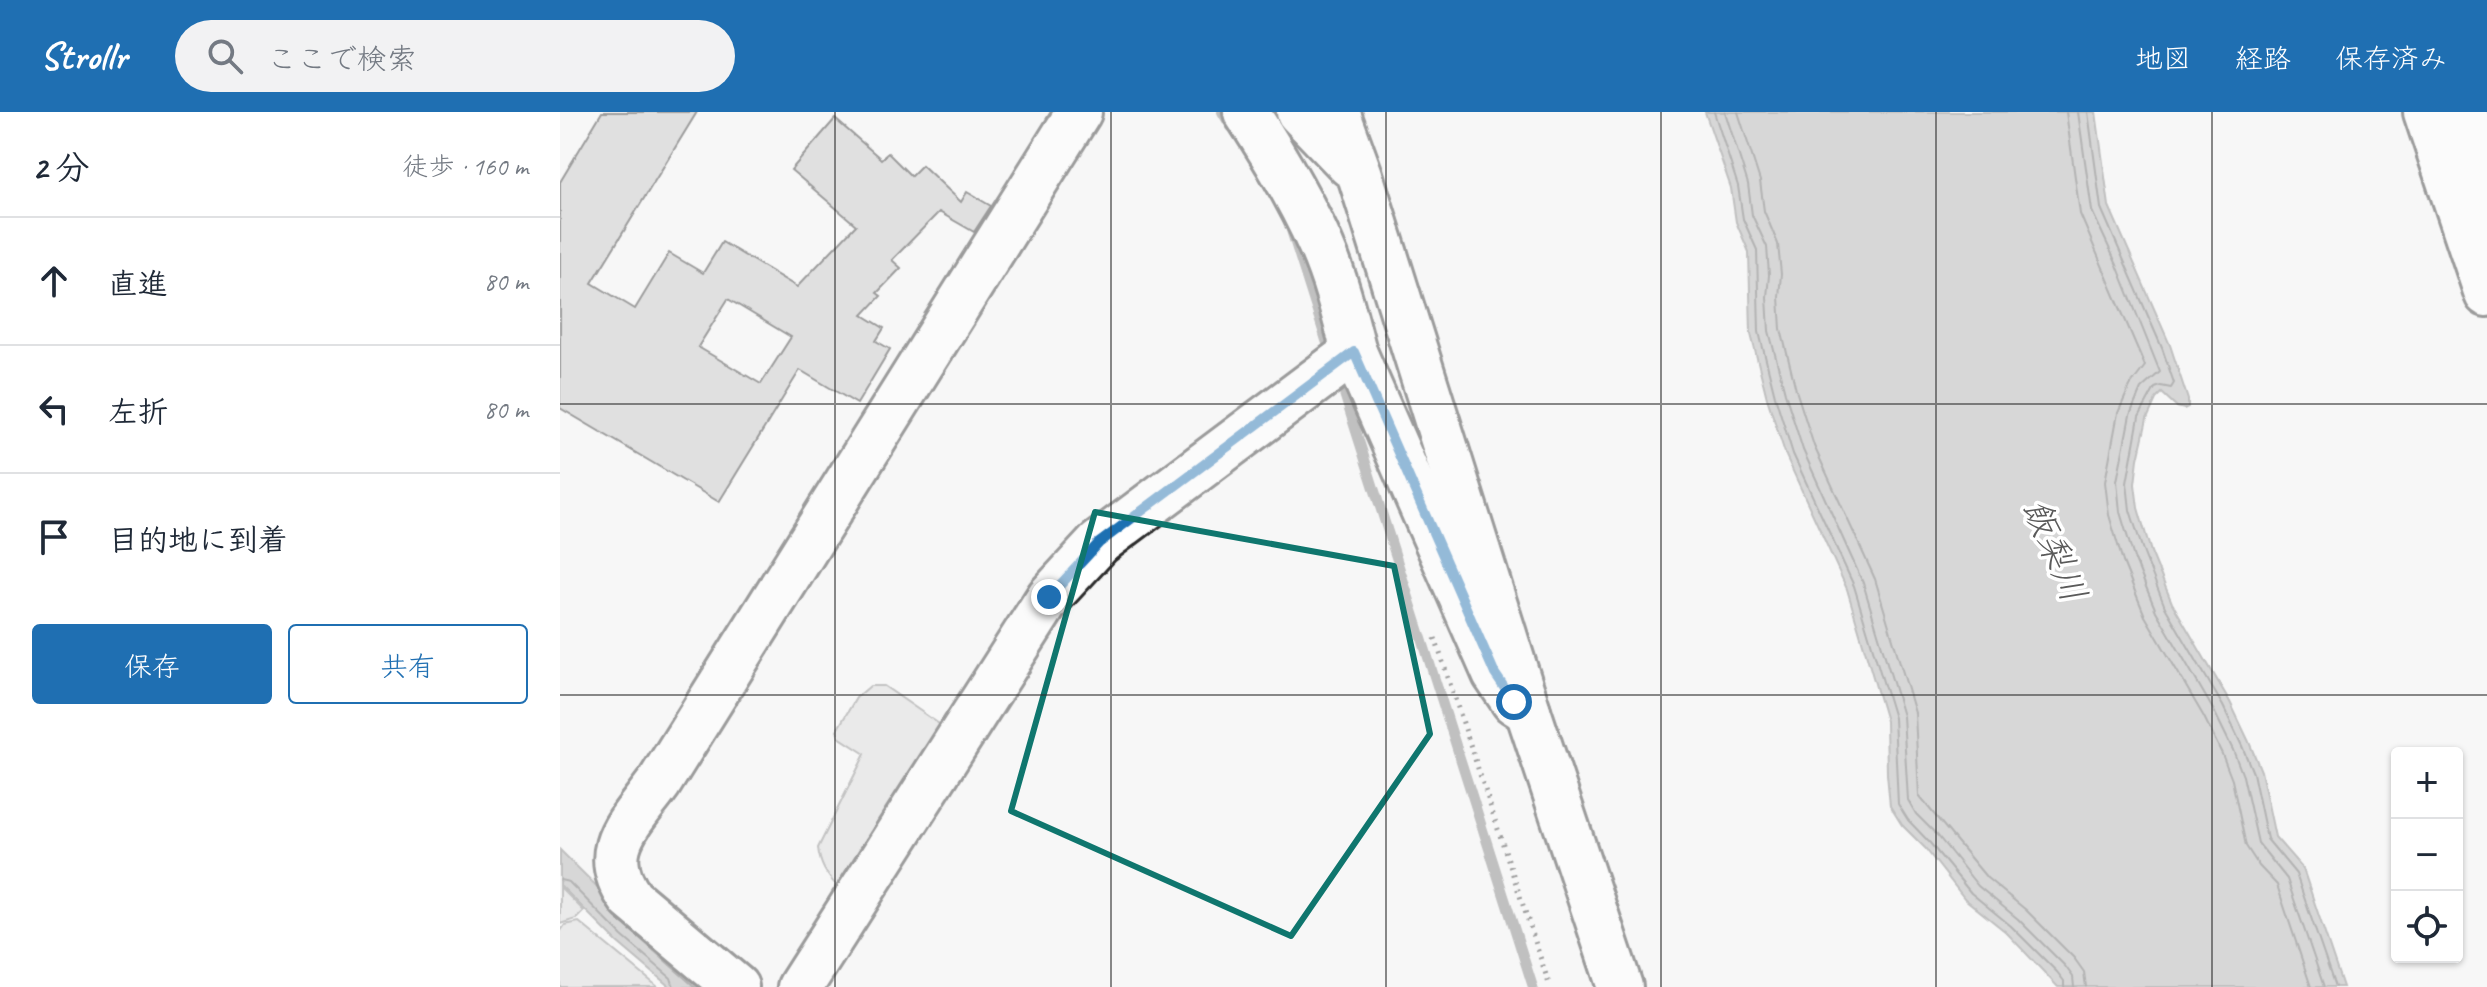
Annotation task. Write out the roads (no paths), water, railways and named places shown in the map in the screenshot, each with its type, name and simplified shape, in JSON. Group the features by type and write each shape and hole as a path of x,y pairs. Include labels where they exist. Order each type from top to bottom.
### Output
{"street":[{"path":"736,987 631,899 618,882 615,850 622,833 659,783 1079,112"},
{"path":"1246,112 1322,248 1336,284 1354,352 1495,674 1514,702 1528,711"},
{"path":"1299,112 1360,175"},
{"path":"1337,112 1360,175 1528,711 1620,987"},
{"path":"2426,112 2484,285"},
{"path":"2466,112 2485,215 2484,285"},
{"path":"800,987 1049,597 1099,543 1354,352"}],"water":[{"name":"飯梨川","path":"1705,112 2096,112 2109,206 2170,345 2188,400 2188,407 2184,409 2177,407 2162,393 2156,399 2147,419 2138,459 2135,484 2138,508 2151,552 2172,603 2230,702 2249,742 2261,771 2275,837 2303,869 2343,987 2058,987 2006,932 1965,899 1925,848 1902,825 1890,806 1886,721 1847,589 1786,456 1767,398 1751,334 1749,252 1736,222 1731,188"},
{"path":"560,850 649,938 707,987 670,987 617,942 560,885"}],"waterway":[{"path":"1222,112 1231,127"},
{"path":"1290,227 1331,356"},
{"path":"1338,375 1533,987"}]}
